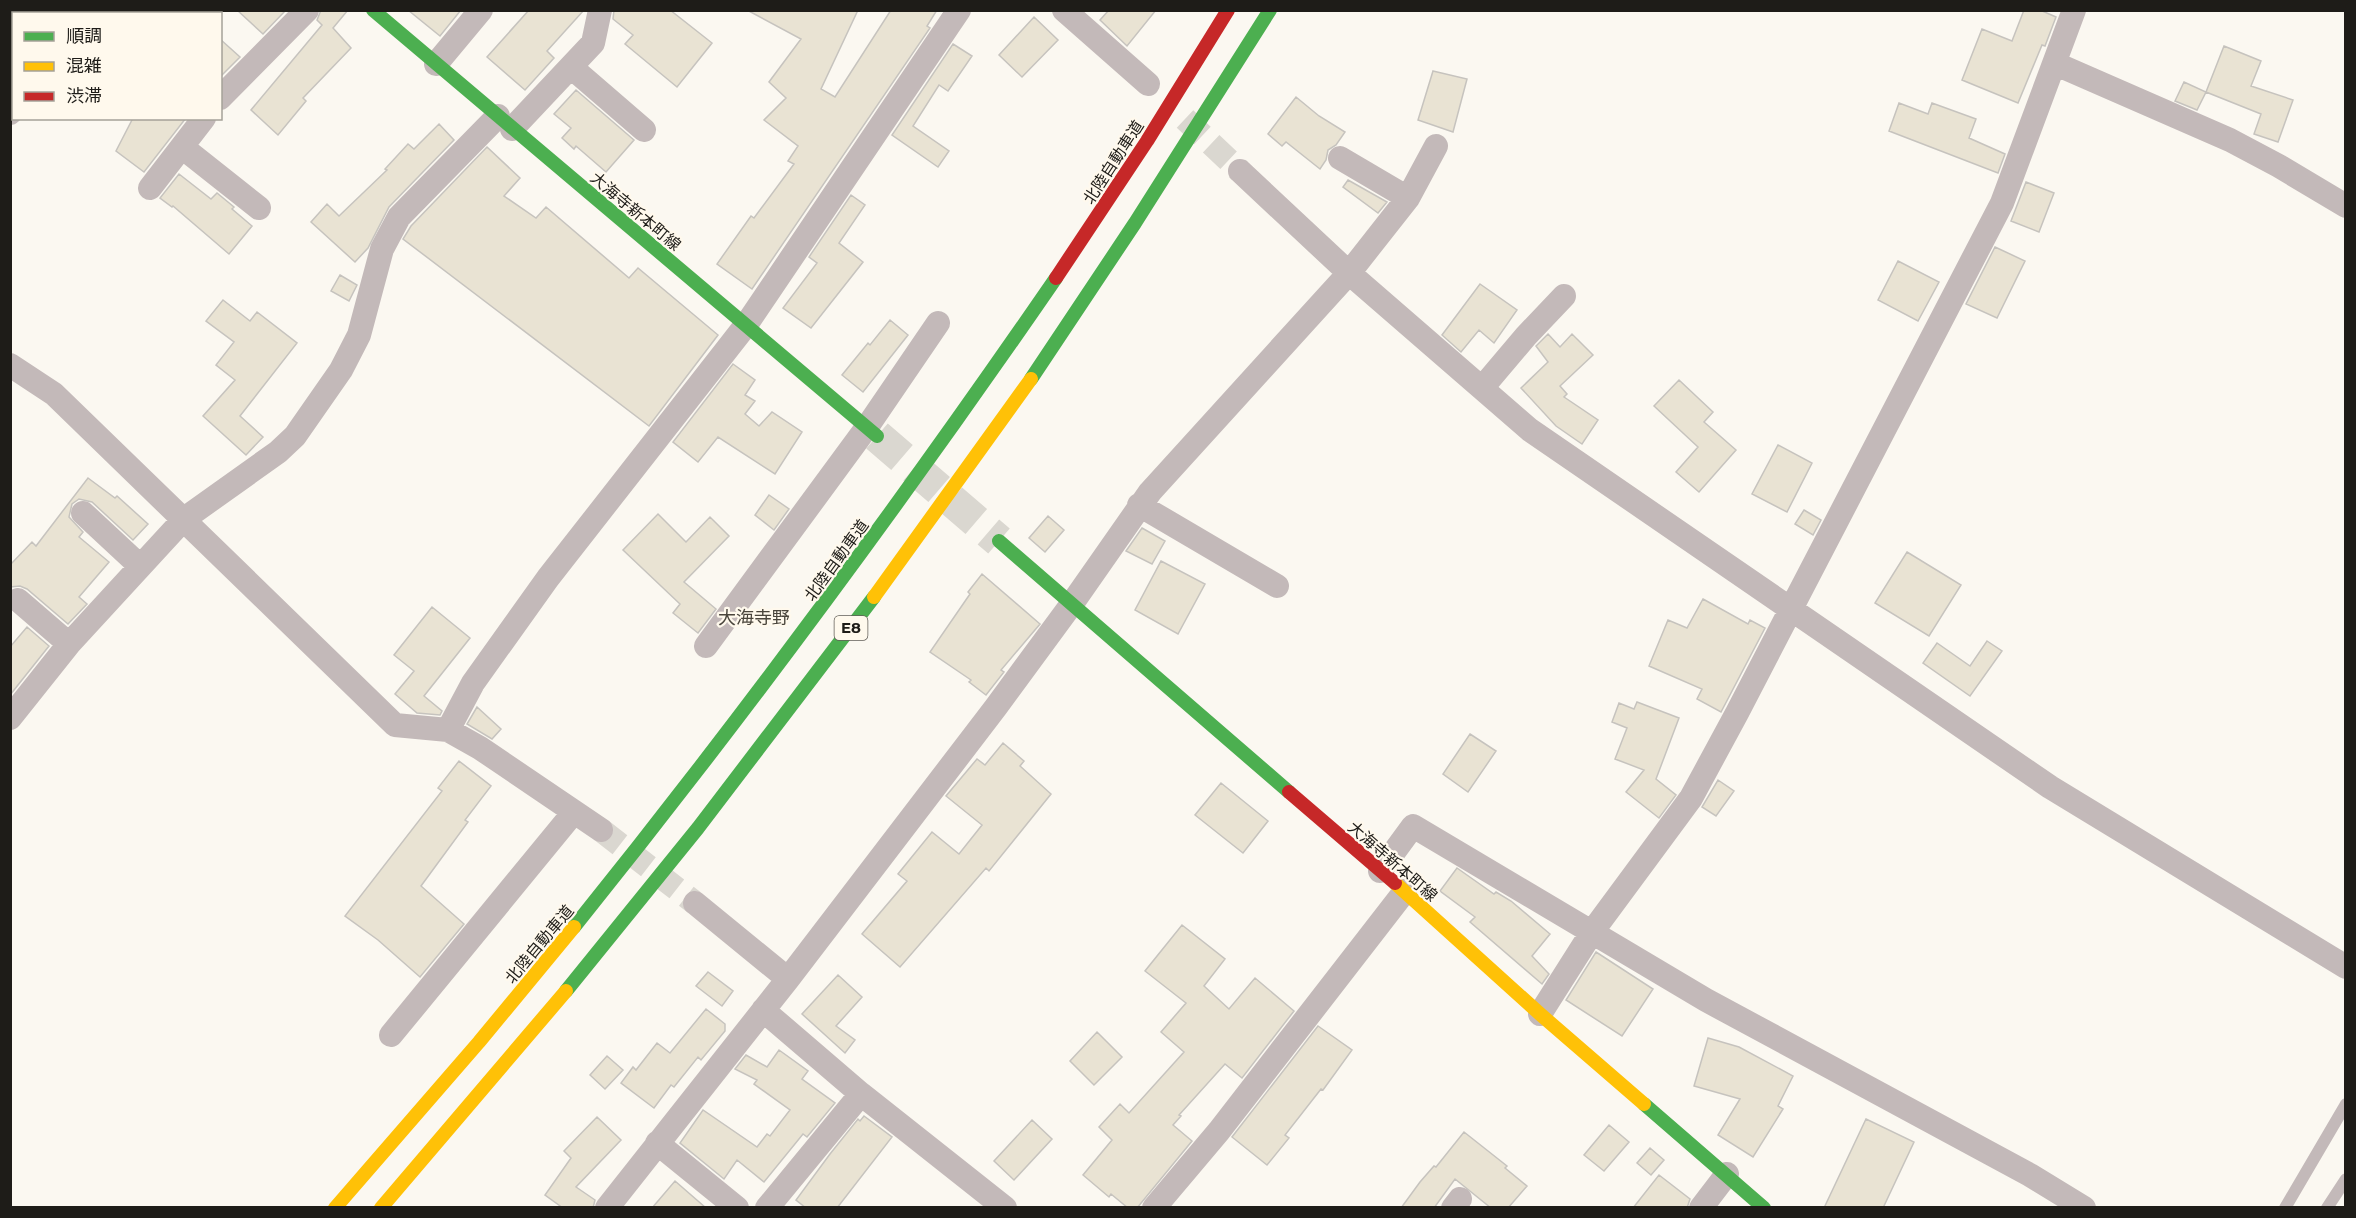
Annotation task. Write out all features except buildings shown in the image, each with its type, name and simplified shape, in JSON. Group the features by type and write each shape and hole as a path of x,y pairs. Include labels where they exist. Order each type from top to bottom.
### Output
{"main road":[{"name":"大海寺新本町線","path":"373,10 872,431"},
{"name":"北陸自動車道","path":"335,1208 629,861 753,701 973,400 1075,251 1176,97 1228,10"},
{"name":"E8","path":"381,1208 528,1037 651,887 777,727 884,584 996,429 1102,273 1270,10"},
{"name":"大海寺新本町線","path":"999,541 1405,891 1540,1014 1764,1208"}],"street":[{"path":"222,96 307,10"},
{"path":"436,64 481,10"},
{"path":"10,718 69,645 184,519 278,452 295,436 341,370 359,335 382,249 399,217 505,122 571,67 593,43 600,10"},
{"path":"1064,10 1148,84"},
{"path":"1540,1014 1592,932 1691,798 2002,202 2056,64 2074,10"},
{"path":"448,730 473,683 548,578 746,325 956,11"},
{"path":"2056,64 2230,140 2346,206"},
{"path":"571,67 644,130"},
{"path":"150,188 202,120"},
{"path":"607,1208 788,979 996,707 1071,605 1139,506 1349,273 1408,198 1436,146"},
{"path":"182,147 259,208"},
{"path":"1340,158 1408,198"},
{"path":"1240,171 1349,273 1530,430 2050,787 2346,967"},
{"path":"1482,388 1564,296"},
{"path":"706,646 872,431 938,324"},
{"path":"10,365 54,394 395,725 448,730 480,748 601,830"},
{"path":"1139,506 1277,586"},
{"path":"83,513 140,566"},
{"path":"18,600 69,645"},
{"path":"391,1035 574,812"},
{"path":"1380,871 1413,826 1706,999 2019,1169 2084,1208"},
{"path":"1154,1208 1219,1131 1405,891"},
{"path":"694,903 788,979"},
{"path":"762,1010 861,1094 1005,1208"},
{"path":"767,1208 861,1094"},
{"path":"657,1143 737,1208"},
{"path":"1701,1208 1727,1174"}],"lane":[{"path":"2284,1208 2346,1104"},
{"path":"2327,1208 2346,1179"}],"tunnel":[{"path":"1185,119 1240,171"},
{"path":"877,436 999,541"},
{"path":"601,830 695,903"}],"traffic: fast":[{"path":"373,10 877,436"},
{"path":"1031,379 1135,223 1270,10"},
{"path":"574,927 821,607 940,444 1056,278"},
{"path":"999,541 1289,792"},
{"path":"566,991 698,828 874,597"},
{"path":"1644,1104 1764,1208"}],"traffic: slow":[{"path":"874,597 1031,379"},
{"path":"1395,883 1644,1104"},
{"path":"335,1208 479,1042 574,927"},
{"path":"381,1208 566,991"}],"traffic: jam":[{"path":"1056,278 1147,141 1228,10"},
{"path":"1289,792 1395,883"}],"district":[{"name":"大海寺野","path":"754,618"}]}
